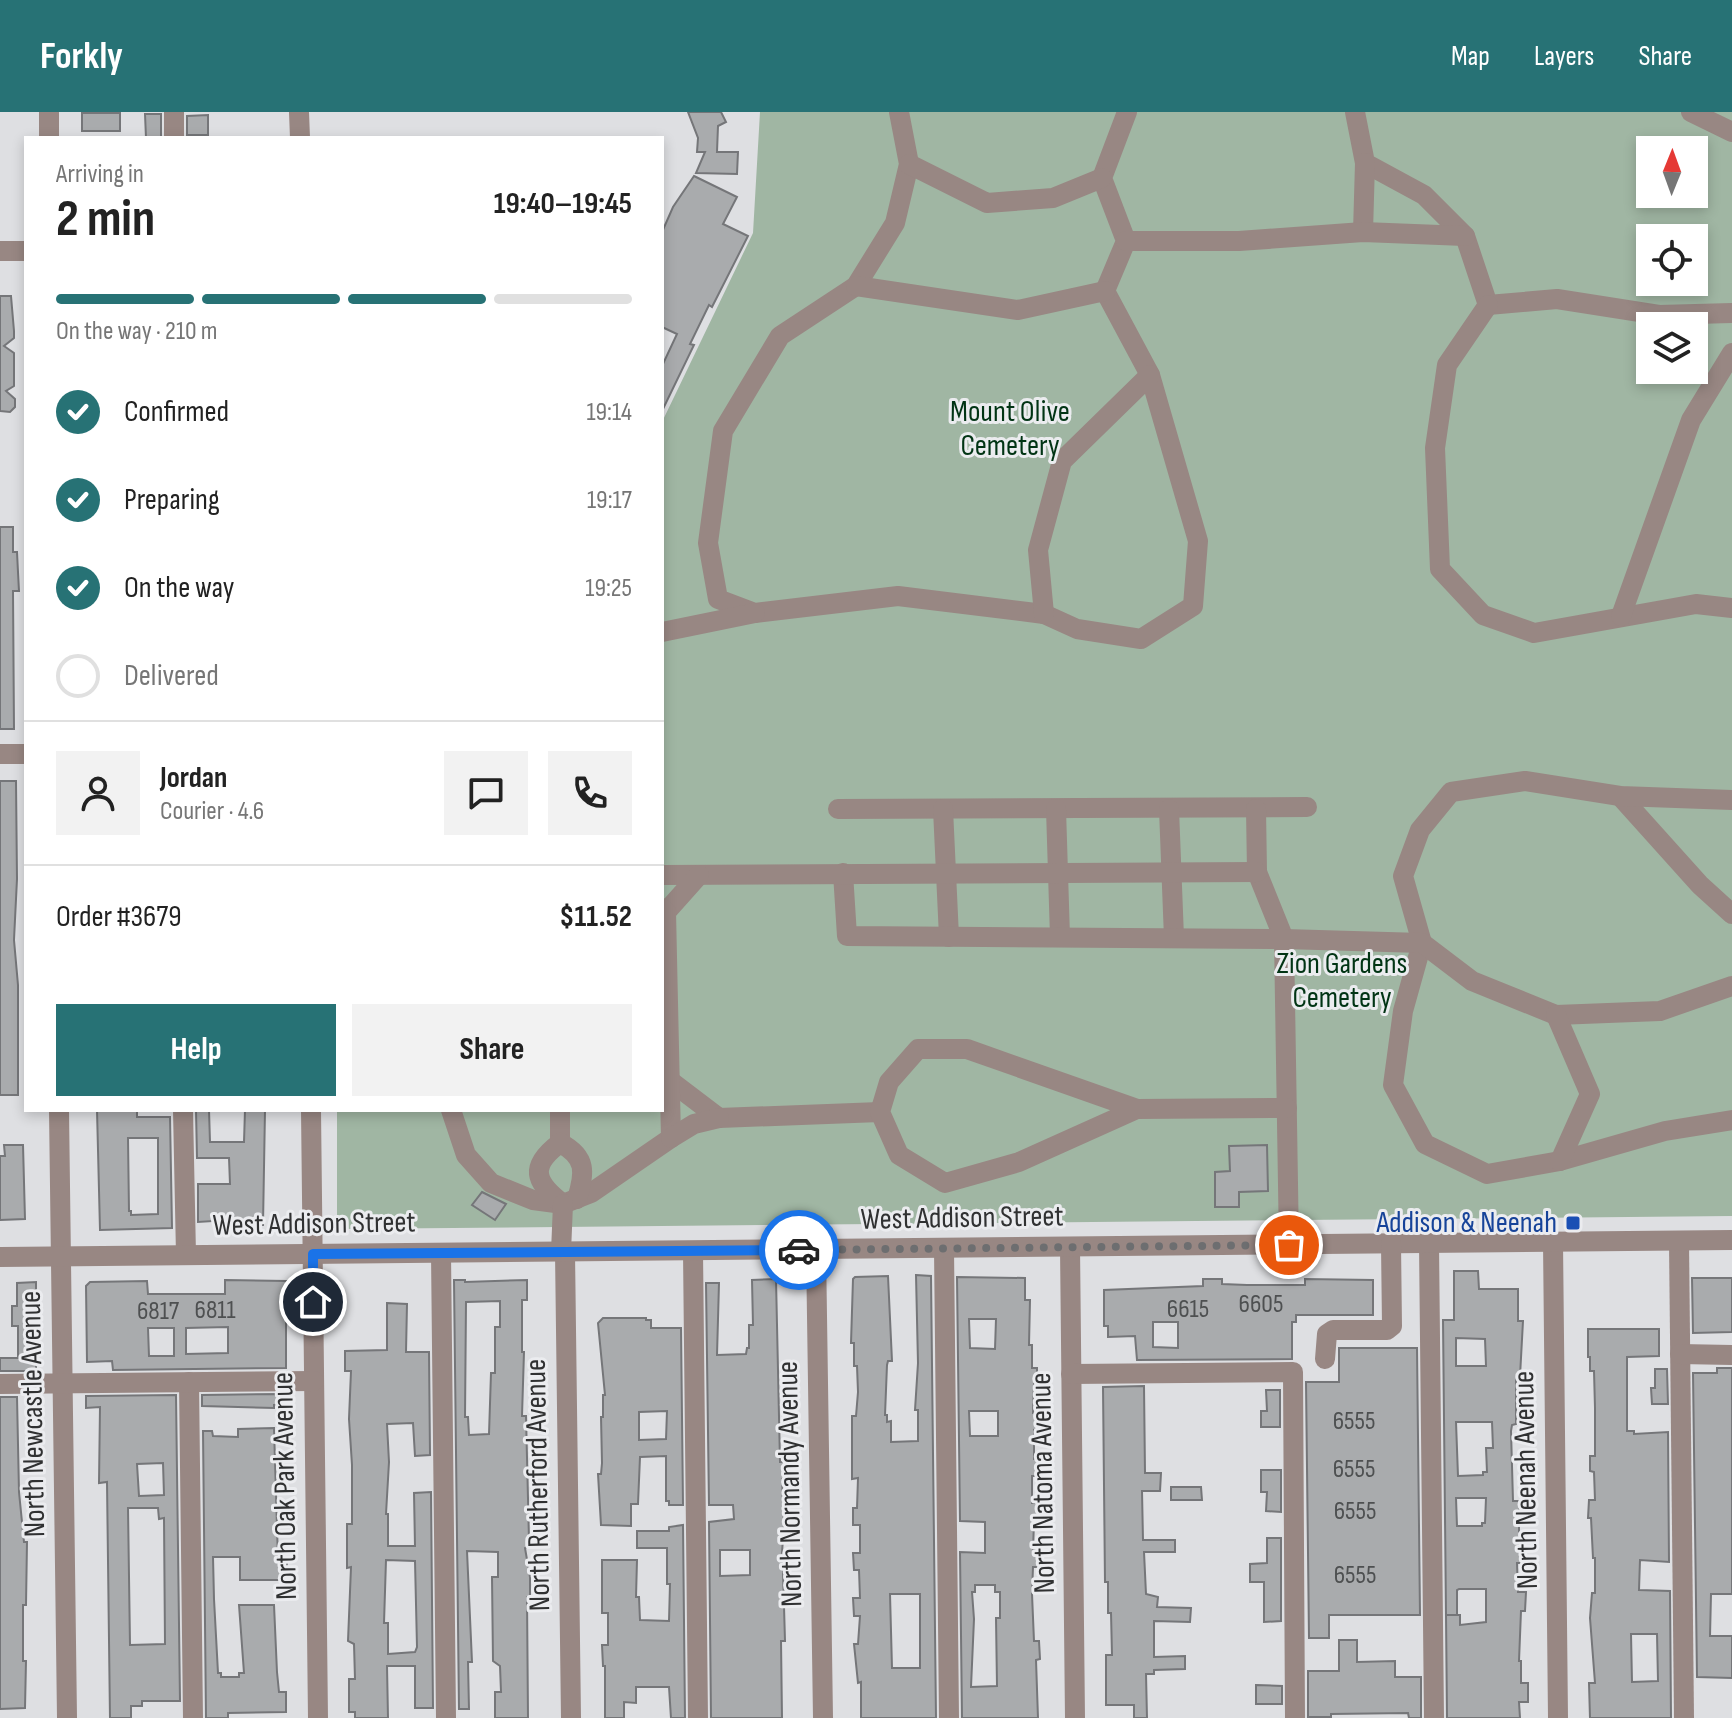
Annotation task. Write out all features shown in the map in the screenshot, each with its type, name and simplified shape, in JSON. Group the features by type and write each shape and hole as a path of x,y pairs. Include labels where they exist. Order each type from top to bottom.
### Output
{"street":[{"path":"49,112 49,136"},
{"path":"174,112 174,136"},
{"path":"299,112 300,136"},
{"path":"755,613 718,599 708,543 723,431 780,336 856,286 895,223 909,164 899,112"},
{"path":"1105,291 1126,241 1102,178 1127,112"},
{"path":"1355,112 1365,163 1363,232"},
{"path":"1691,112 1732,132"},
{"path":"1365,163 1424,195 1465,236 1488,305"},
{"path":"909,164 987,203 1053,198 1102,178"},
{"path":"1126,241 1239,241 1363,232 1465,236"},
{"path":"0,251 24,251"},
{"path":"856,286 1018,310 1105,291"},
{"path":"664,632 755,613 898,596 1044,614 1077,629 1141,639 1193,606 1198,541 1150,375 1105,291"},
{"path":"1488,305 1557,299 1659,315 1732,313"},
{"path":"1488,305 1447,365 1435,448 1440,569 1483,615 1534,633 1696,604 1732,608"},
{"path":"1621,616 1691,420 1732,353"},
{"path":"1044,614 1038,550 1062,461 1150,375"},
{"path":"0,754 24,754"},
{"path":"1732,800 1620,796 1525,781 1451,792 1420,830 1403,876 1422,943 1403,1011 1393,1085 1425,1144 1487,1174 1560,1161 1665,1131 1732,1120"},
{"path":"1620,796 1700,885 1732,914"},
{"path":"838,809 1307,807"},
{"path":"943,809 949,937"},
{"path":"1056,809 1060,937"},
{"path":"1169,809 1174,938"},
{"path":"1256,809 1257,872 1284,939 1289,1245"},
{"path":"664,875 1257,872"},
{"path":"843,873 847,936 1422,943 1472,981 1556,1015 1660,1011 1732,986"},
{"path":"671,1138 665,1040 664,910 699,875"},
{"path":"1556,1015 1590,1094 1560,1161"},
{"path":"1137,1109 1019,1162 945,1183 899,1155 880,1112 889,1082 918,1049 967,1049 1137,1109 1287,1108"},
{"path":"669,1080 719,1118"},
{"name":"North Newcastle Avenue","path":"59,1112 67,1718"},
{"path":"183,1112 186,1255"},
{"name":"North Oak Park Avenue","path":"311,1112 318,1718"},
{"path":"452,1112 466,1155 491,1183 533,1200 570,1202 591,1193 694,1124 719,1118 880,1112"},
{"path":"560,1112 560,1143"},
{"path":"560,1143 544,1155 538,1168 542,1182 551,1195 570,1202"},
{"path":"560,1143 574,1150 582,1164 584,1176 570,1202"},
{"name":"North Rutherford Avenue","path":"570,1202 563,1252 571,1718"},
{"name":"West Addison Street","path":"0,1257 1732,1240"},
{"path":"1679,1241 1684,1718"},
{"name":"North Neenah Avenue","path":"1553,1242 1558,1718"},
{"path":"1429,1243 1434,1718"},
{"path":"1325,1359 1327,1334 1333,1330 1387,1330 1392,1326 1391,1244"},
{"name":"North Natoma Avenue","path":"1070,1247 1075,1718"},
{"path":"944,1248 949,1718"},
{"name":"North Normandy Avenue","path":"816,1249 823,1718"},
{"path":"693,1251 698,1718"},
{"path":"441,1253 446,1718"},
{"path":"1680,1354 1732,1355"},
{"path":"1071,1374 1293,1372 1295,1718"},
{"path":"0,1384 314,1381"},
{"path":"189,1382 193,1718"}],"green space":[{"path":"760,112 1732,112 1732,1216 337,1229 337,1112 664,1112 664,418 753,233"}],"building":[{"path":"688,112 721,112 726,122 718,126 717,152 738,152 737,174 696,173 705,152 697,152 698,138"},
{"path":"82,113 120,113 120,131 82,131"},
{"path":"145,114 161,114 161,136 146,136"},
{"path":"208,115 208,135 187,135 187,116"},
{"path":"694,176 737,197 723,224 748,236 712,307 709,305 690,344 694,345 664,407 664,362 677,334 664,328 664,227 673,207"},
{"path":"0,296 11,296 14,338 4,346 14,353 14,386 6,391 15,399 15,407 10,412 0,411"},
{"path":"0,527 13,527 13,552 17,552 19,591 13,591 14,729 0,729"},
{"path":"0,781 16,781 14,940 18,985 18,1095 0,1095"},
{"path":"97,1112 137,1112 137,1117 170,1117 172,1228 100,1230","holes":["128,1138 158,1138 158,1214 131,1215 129,1211"]},
{"path":"196,1112 209,1112 210,1142 244,1142 245,1112 265,1112 263,1225 229,1225 229,1220 198,1222 198,1184 230,1184 229,1158 197,1158"},
{"path":"4,1145 23,1145 25,1219 0,1220 0,1156 5,1156"},
{"path":"1267,1145 1268,1191 1239,1192 1239,1207 1215,1207 1215,1172 1230,1171 1229,1146"},
{"path":"482,1192 506,1204 495,1220 472,1205"},
{"path":"1454,1271 1478,1271 1479,1289 1518,1289 1518,1321 1523,1321 1520,1376 1516,1380 1516,1424 1512,1425 1511,1431 1513,1501 1519,1501 1519,1547 1522,1547 1523,1563 1517,1563 1518,1592 1526,1592 1525,1611 1521,1611 1519,1661 1521,1683 1528,1683 1528,1702 1519,1702 1520,1718 1447,1718 1443,1320 1454,1320","holes":["1456,1338 1485,1339 1486,1366 1456,1366","1456,1422 1492,1422 1493,1448 1486,1448 1487,1472 1483,1475 1458,1476","1456,1498 1486,1498 1485,1523 1482,1526 1457,1526","1486,1589 1486,1622 1460,1625 1457,1590"]},
{"path":"916,1275 931,1276 936,1718 861,1718 861,1682 858,1683 854,1644 858,1644 860,1616 854,1616 853,1598 860,1598 859,1570 854,1570 853,1553 860,1553 860,1525 853,1525 858,1478 852,1479 852,1416 856,1416 858,1392 854,1343 851,1343 855,1277 888,1276 892,1361 888,1361 887,1365 885,1415 887,1422 891,1421 891,1442 918,1441 918,1410 915,1410 918,1363","holes":["890,1594 920,1594 920,1668 892,1668"]},
{"path":"957,1277 1025,1278 1025,1300 1030,1300 1032,1368 1037,1368 1033,1413 1037,1413 1034,1459 1038,1459 1038,1476 1032,1476 1032,1503 1038,1503 1033,1550 1039,1550 1039,1567 1033,1567 1032,1594 1034,1641 1039,1641 1040,1659 1036,1660 1038,1718 962,1718 960,1552 985,1553 985,1522 960,1521","holes":["969,1319 996,1319 995,1349 970,1348","969,1411 998,1411 998,1436 970,1436","975,1585 995,1585 995,1592 1000,1592 1000,1618 996,1618 997,1686 971,1687 972,1592 975,1592"]},
{"path":"1692,1278 1732,1278 1732,1332 1693,1333"},
{"path":"776,1279 780,1462 785,1462 785,1479 782,1479 782,1553 786,1558 783,1572 785,1641 781,1641 782,1718 711,1718 709,1522 734,1519 733,1505 709,1505 706,1283 719,1283 717,1355 746,1354 749,1325 753,1325 752,1280","holes":["720,1550 750,1550 750,1575 720,1576"]},
{"path":"1203,1279 1222,1279 1222,1284 1247,1285 1305,1285 1305,1279 1373,1280 1373,1315 1296,1315 1296,1322 1292,1322 1292,1359 1137,1360 1135,1336 1108,1337 1108,1326 1104,1326 1104,1290 1203,1286","holes":["1153,1322 1178,1322 1178,1348 1153,1347"]},
{"path":"225,1280 286,1281 286,1368 113,1370 112,1361 87,1362 86,1286 90,1282 147,1281 148,1294 225,1294","holes":["228,1327 228,1353 186,1354 186,1328","148,1328 174,1328 174,1356 149,1356"]},
{"path":"454,1280 527,1280 527,1300 522,1300 522,1416 526,1416 529,1546 525,1548 530,1577 530,1597 527,1597 528,1718 495,1718 495,1692 501,1692 500,1666 493,1661 492,1577 498,1577 498,1552 467,1551 472,1662 468,1662 469,1709 459,1709","holes":["500,1301 500,1327 495,1327 495,1373 491,1373 489,1434 469,1435 468,1417 465,1417 466,1302"]},
{"path":"36,1282 36,1371 0,1371 0,1358 18,1358 18,1326 12,1326 12,1306 17,1306 17,1283"},
{"path":"387,1303 407,1304 406,1352 429,1352 430,1455 415,1456 413,1423 387,1424 388,1546 415,1546 414,1493 431,1492 433,1708 415,1708 415,1666 387,1666 388,1718 355,1718 355,1712 349,1712 349,1679 355,1679 354,1644 348,1641 351,1567 347,1568 347,1524 352,1524 352,1465 349,1419 351,1371 345,1371 345,1351 387,1350","holes":["386,1560 415,1561 417,1647 415,1652 388,1654 388,1623 384,1623"]},
{"path":"603,1318 646,1318 651,1320 651,1328 681,1328 683,1505 669,1505 666,1501 666,1456 640,1457 638,1504 631,1504 631,1526 601,1525 598,1474 601,1474 602,1463 601,1417 605,1395 598,1323","holes":["667,1411 666,1439 639,1440 639,1412"]},
{"path":"1588,1329 1659,1329 1659,1356 1627,1357 1627,1431 1634,1431 1634,1434 1668,1432 1669,1562 1640,1560 1639,1590 1670,1591 1671,1718 1590,1718 1589,1683 1595,1683 1590,1618 1592,1593 1595,1593 1595,1558 1591,1518 1588,1518 1589,1500 1595,1500 1590,1456 1595,1456 1595,1408 1594,1371 1590,1371","holes":["1631,1634 1657,1634 1658,1681 1632,1682"]},
{"path":"1339,1348 1417,1348 1420,1615 1329,1615 1329,1638 1309,1638 1306,1382 1339,1382"},
{"path":"1717,1368 1732,1368 1732,1594 1711,1594 1710,1636 1732,1636 1732,1678 1697,1677 1693,1373 1717,1373"},
{"path":"1655,1369 1667,1369 1668,1404 1652,1404"},
{"path":"1144,1386 1145,1473 1161,1473 1160,1491 1142,1491 1143,1540 1175,1540 1175,1552 1144,1552 1146,1594 1158,1597 1157,1607 1191,1608 1190,1622 1154,1621 1154,1657 1185,1656 1185,1669 1154,1670 1154,1674 1146,1674 1147,1718 1134,1718 1134,1705 1106,1705 1106,1655 1112,1655 1111,1613 1108,1613 1108,1582 1105,1582 1103,1387"},
{"path":"1266,1390 1280,1390 1280,1427 1261,1427 1261,1411 1267,1411"},
{"path":"281,1394 281,1405 274,1405 274,1408 202,1406 202,1395"},
{"path":"176,1395 180,1701 142,1701 142,1706 131,1706 131,1718 110,1718 107,1482 99,1483 100,1407 86,1408 86,1396","holes":["163,1463 164,1495 139,1496 137,1464","128,1508 158,1508 159,1519 164,1518 165,1644 130,1645"]},
{"path":"0,1397 17,1397 19,1492 24,1542 27,1542 26,1605 23,1605 25,1708 0,1709"},
{"path":"274,1428 278,1560 287,1560 286,1580 240,1580 240,1557 213,1557 214,1599 218,1673 221,1677 239,1677 239,1673 244,1673 239,1605 274,1605 279,1692 286,1692 286,1712 228,1713 228,1718 206,1718 203,1431 212,1431 213,1436 238,1437 238,1429"},
{"path":"1261,1470 1281,1470 1281,1512 1266,1511 1267,1492 1261,1492"},
{"path":"1171,1487 1201,1487 1202,1500 1171,1500"},
{"path":"683,1525 685,1718 671,1718 669,1687 636,1687 636,1703 624,1702 624,1718 605,1718 602,1645 608,1645 608,1613 602,1613 602,1560 637,1560 636,1597 639,1597 640,1620 669,1621 667,1548 637,1548 637,1531 669,1531 669,1527"},
{"path":"1267,1538 1281,1538 1281,1621 1264,1622 1264,1582 1250,1582 1250,1564 1267,1563"},
{"path":"1339,1640 1357,1640 1357,1662 1395,1661 1395,1677 1421,1677 1421,1718 1409,1718 1408,1713 1308,1717 1308,1671 1339,1671"},
{"path":"1256,1685 1282,1686 1282,1704 1256,1704"}],"way so far":[{"path":"799,1250 1289,1245"}],"place":[{"name":"Addison & Neenah","path":"1573,1223"}],"route":[{"path":"313,1302 313,1254 799,1250"}],"park label":[{"name":"Mount Olive Cemetery","path":"1010,429"},
{"name":"Zion Gardens Cemetery","path":"1342,981"}]}
